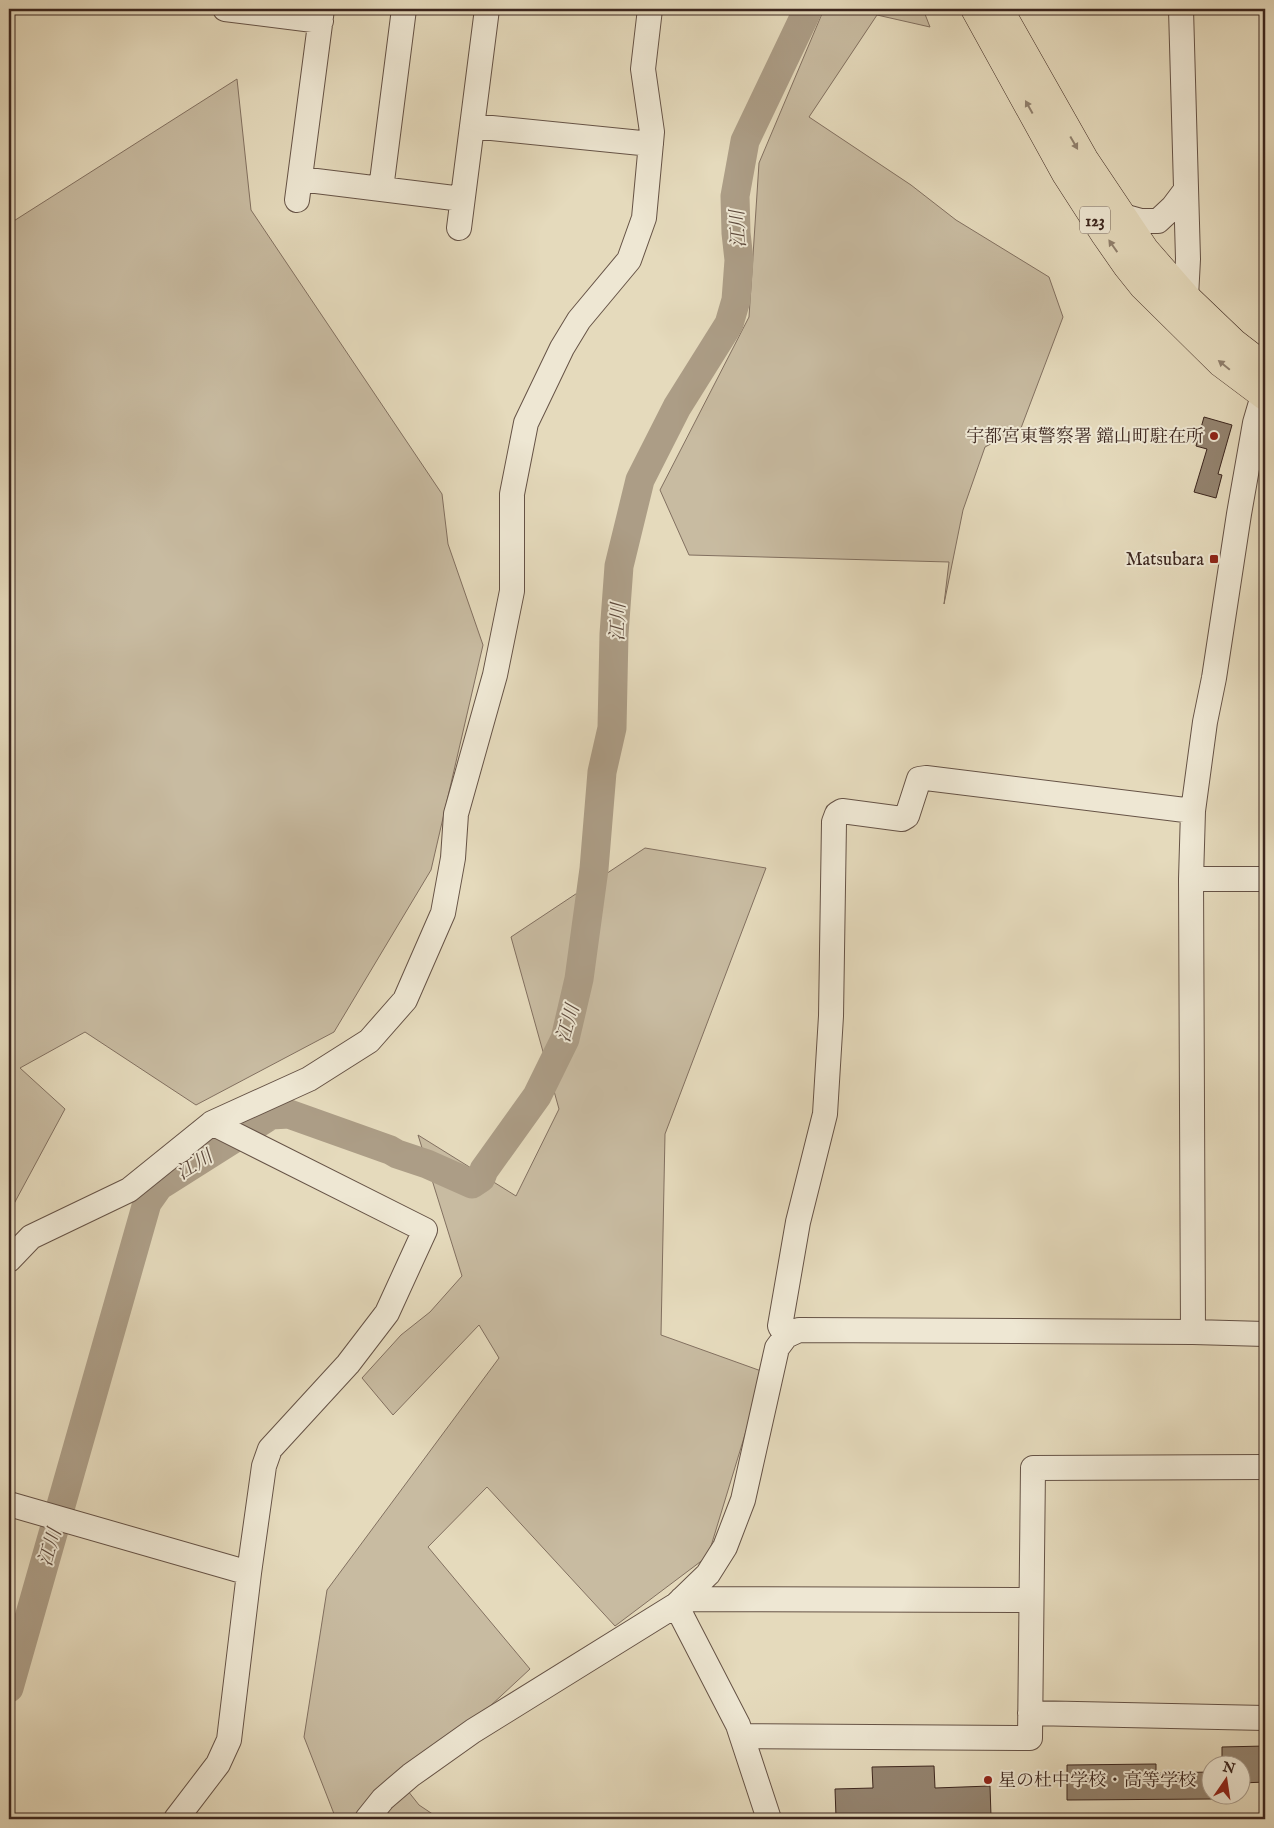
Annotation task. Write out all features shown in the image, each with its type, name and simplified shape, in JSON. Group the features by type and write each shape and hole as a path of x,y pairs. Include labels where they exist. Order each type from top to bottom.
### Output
{"highway":[{"name":"123","path":"975,9 1066,174 1104,233 1143,286 1178,305 1234,343 1265,367"},
{"name":"123","path":"999,9 1084,159 1145,250 1178,305 1220,363 1264,393"}],"street":[{"path":"225,9 321,15 298,189 381,189 462,199"},
{"path":"381,189 404,9"},
{"path":"459,228 487,9"},
{"path":"9,1260 31,1237 129,1190 212,1123 309,1079 369,1041 406,1000 443,913 454,858 456,814 495,675 512,591 512,494 526,423 562,348 579,320 629,260 644,218 652,132 643,69 650,9"},
{"path":"1178,305 1188,259 1181,9"},
{"path":"472,126 651,144"},
{"path":"1123,216 1141,221 1158,221 1173,207 1185,191"},
{"path":"1193,1332 1191,880 1193,811 1205,722 1214,678 1239,514 1255,423 1264,393"},
{"path":"786,1336 780,1326 798,1222 825,1114 831,1016 834,822 837,814 842,811 902,820 907,816 919,779 926,778 1193,811"},
{"path":"1191,880 1265,879"},
{"path":"176,1819 218,1764 229,1740 264,1466 270,1449 348,1364 387,1313 425,1230 212,1123"},
{"path":"367,1819 383,1799 411,1775 473,1731 679,1602 708,1574 725,1547 740,1508 777,1348 786,1336 799,1330 1265,1334"},
{"path":"743,1736 1030,1738 1033,1468 1265,1467"},
{"path":"9,1504 249,1573"},
{"path":"679,1602 1031,1600"},
{"path":"679,1602 743,1736 768,1819"},
{"path":"1030,1712 1265,1718"}],"shaded area":[{"path":"824,9 923,9 930,27 877,15 809,117 911,185 956,220 1049,277 1063,317 1021,428 985,447 963,510 944,604 949,562 689,555 660,490 749,317 759,163"},
{"path":"237,79 251,210 442,494 448,544 483,645 431,870 334,1032 196,1105 85,1032 20,1068 65,1109 9,1213 9,224"},
{"path":"645,848 766,868 665,1134 661,1335 764,1372 708,1556 615,1626 487,1487 428,1547 530,1669 404,1786 419,1805 440,1819 336,1819 304,1737 327,1590 499,1358 479,1325 393,1415 362,1378 401,1335 430,1312 462,1276 418,1135 516,1196 559,1109 511,937"}],"building":[{"path":"1204,417 1232,425 1218,474 1222,475 1216,498 1194,492 1207,449 1196,446"},
{"path":"1265,1746 1265,1782 1252,1783 1252,1756 1222,1756 1222,1747"},
{"path":"1156,1764 1156,1773 1202,1772 1202,1799 1067,1800 1067,1765"},
{"path":"934,1766 935,1788 990,1786 991,1816 931,1817 931,1819 890,1819 890,1816 836,1817 835,1789 873,1788 872,1767"}],"waterway":[{"name":"江川","path":"9,1688 147,1203 159,1186 271,1115 289,1114 427,1164 472,1184 481,1178 484,1170 537,1096 565,1039 579,979 594,869 602,772 612,728 614,634 619,566 640,480 677,407 729,324 736,300 739,260 735,196 745,141 808,9"}],"place":[{"name":"宇都宮東警察署 鐺山町駐在所","path":"1214,436"},
{"name":"Matsubara","path":"1214,559"},
{"name":"星の杜中学校・高等学校","path":"988,1780"}]}
